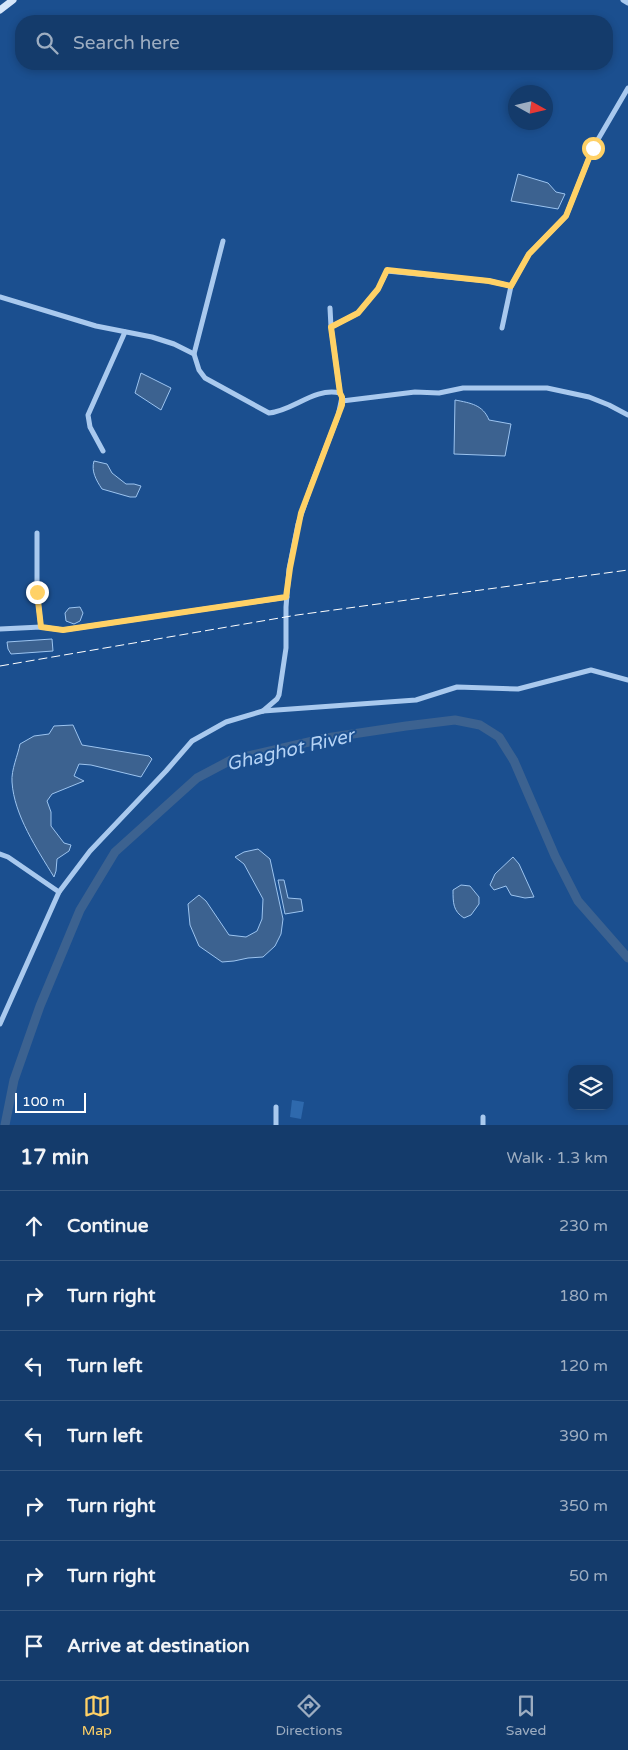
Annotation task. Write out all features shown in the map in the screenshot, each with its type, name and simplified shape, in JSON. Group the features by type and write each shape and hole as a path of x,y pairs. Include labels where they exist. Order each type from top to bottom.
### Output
{"main road":[{"path":"0,10 13,0"}],"street":[{"path":"623,0 628,3"},
{"path":"502,328 511,286 529,254 566,216 593,148 628,88"},
{"path":"223,241 194,354 199,370 205,378 268,413 324,393 340,393"},
{"path":"331,327 358,313 378,289 387,270 489,281 511,286"},
{"path":"0,297 96,326 174,344 194,354"},
{"path":"263,711 279,695 287,639 286,597 301,513 342,401 330,308"},
{"path":"103,451 90,427 88,415 125,332"},
{"path":"342,401 415,392 439,393 463,388 547,388 589,398 609,405 628,415"},
{"path":"37,532 37,592 41,627"},
{"path":"0,629 41,627 63,630 286,597"},
{"path":"0,1024 59,892 90,851 192,741 226,722 263,711 416,700 457,686 518,689 591,670 628,680"},
{"path":"0,854 8,857 59,892"},
{"path":"276,1107 276,1125"},
{"path":"483,1117 483,1125"}],"shaded area":[{"path":"518,174 548,183 556,192 565,194 558,209 511,201"},
{"path":"141,373 171,388 161,410 135,393"},
{"path":"455,400 480,408 489,420 511,424 505,456 454,454"},
{"path":"94,461 107,464 112,473 126,484 141,486 136,497 102,489 93,468"},
{"path":"80,607 83,613 80,621 74,624 66,621 65,613 69,608"},
{"path":"52,639 53,651 11,654 8,649 7,642"},
{"path":"73,725 82,745 149,756 152,759 141,777 79,764 74,776 84,781 52,794 47,801 51,812 51,826 64,843 71,845 69,851 57,859 54,877 34,843 17,807 12,782 13,773 20,744 34,736 49,734 54,726"},
{"path":"258,849 270,859 283,919 281,934 275,946 263,957 222,962 199,946 190,925 188,904 199,895 206,901 229,935 246,937 257,931 262,919 263,899 244,864 235,857 244,852"},
{"path":"513,857 519,864 534,897 525,898 511,895 506,886 494,890 490,885 495,874"},
{"path":"278,880 284,880 288,898 301,899 303,911 285,914"},
{"path":"461,885 470,886 479,897 479,904 471,915 464,918 454,906 453,899 453,890"},
{"path":"292,1100 304,1102 301,1119 290,1117"}],"waterway":[{"name":"Ghaghot River","path":"5,1125 14,1080 40,1006 80,910 115,852 197,778 231,760 326,738 406,726 455,720 480,725 499,737 514,761 555,856 578,901 628,958"}],"railway":[{"path":"0,666 297,615 628,570"}],"route":[{"path":"37,592 41,627 63,630 286,597 301,513 342,405 331,327 358,313 378,289 387,270 472,281 489,281 511,286 529,254 566,216 593,148"}]}
